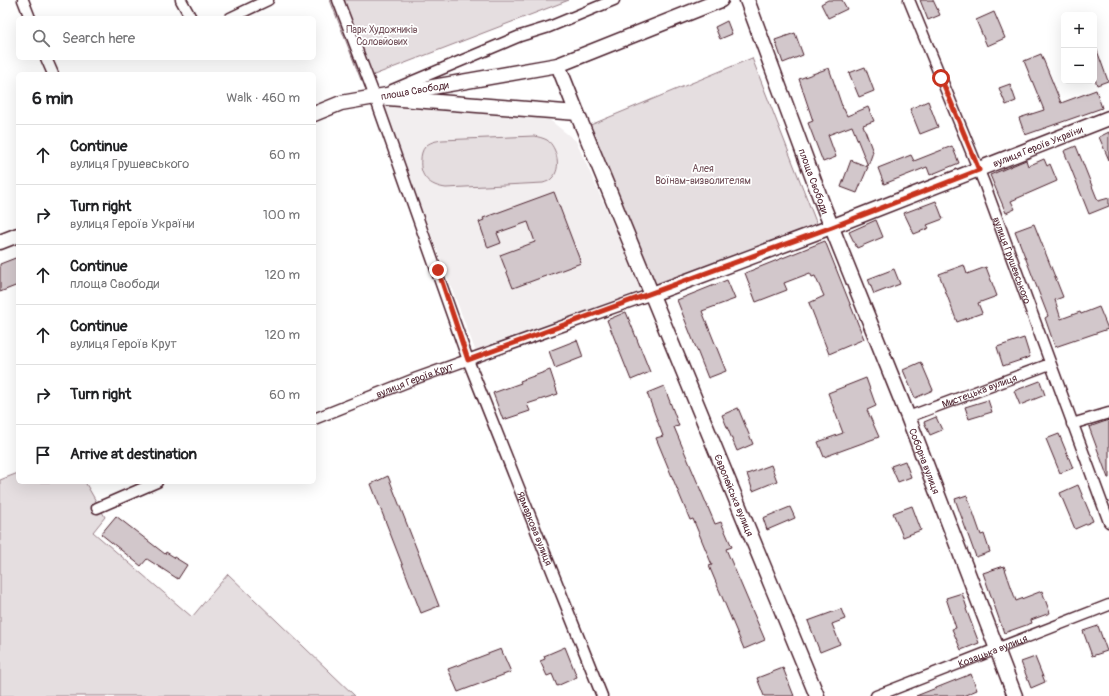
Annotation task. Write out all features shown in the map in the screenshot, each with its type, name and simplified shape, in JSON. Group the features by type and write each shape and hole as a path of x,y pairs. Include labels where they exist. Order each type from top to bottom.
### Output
{"street":[{"path":"23,0 29,16"},
{"path":"181,0 190,16"},
{"path":"234,16 268,0"},
{"name":"площа Свободи","path":"338,0 375,97 558,65 721,0"},
{"path":"316,113 341,103 375,97 517,37 549,27 614,0"},
{"name":"площа Свободи","path":"652,294 832,227 747,0"},
{"name":"вулиця Грушевського","path":"908,0 979,170 1109,522"},
{"path":"47,60 52,72"},
{"path":"375,97 577,113 558,65"},
{"name":"Ярмаркова вулиця","path":"375,97 468,360 602,696"},
{"name":"Європейська вулиця","path":"577,113 817,696"},
{"name":"вулиця Героїв України","path":"832,227 1109,118"},
{"name":"Соборна вулиця","path":"832,227 908,417 1015,696"},
{"path":"0,242 16,236"},
{"name":"вулиця Героїв Крут","path":"316,418 417,378 652,294"},
{"name":"Мистецька вулиця","path":"908,417 1050,364"},
{"path":"1072,424 1109,413"},
{"path":"97,508 152,484"},
{"name":"Козацька вулиця","path":"876,696 1109,605"}],"shaded area":[{"path":"382,105 541,113 576,141 642,290 476,352"}],"green space":[{"name":"Парк Художників Соловйових","path":"330,0 569,0 361,80"},
{"name":"Алея Воїнам-визволителям","path":"752,58 818,227 654,289 588,126"},
{"path":"534,136 547,140 556,153 557,158 557,169 555,174 550,180 543,183 446,188 431,183 424,176 422,171 422,151 428,144 433,142 442,140"},
{"path":"16,474 16,484 86,484 105,517 93,532 192,617 228,574 355,696 0,696 0,480"}],"building":[{"path":"828,0 842,0 847,9 828,18 821,4"},
{"path":"920,0 933,0 940,15 928,20"},
{"path":"994,12 1005,38 987,46 976,20"},
{"path":"727,21 732,34 720,39 715,27"},
{"path":"795,33 803,55 783,63 775,40"},
{"path":"1097,51 1108,81 1097,84"},
{"path":"1041,54 1061,103 1096,90 1102,108 1025,135 1019,118 1044,110 1024,61"},
{"path":"865,67 874,91 859,97 849,73"},
{"path":"829,68 843,109 847,116 868,107 874,121 863,125 873,152 868,166 852,126 828,135 836,157 823,162 808,123 813,121 799,79"},
{"path":"1010,84 1016,101 1006,105 999,88"},
{"path":"928,101 938,127 920,134 910,109"},
{"path":"1109,132 1109,160 1099,137"},
{"path":"952,146 959,163 930,175 927,167 884,184 878,168 911,155 914,161"},
{"path":"1076,146 1098,201 1109,198 1109,206 1089,214 1064,151"},
{"path":"1044,159 1047,166 1050,164 1057,181 1011,201 1015,209 1006,213 990,175 1026,160 1028,166"},
{"path":"851,160 868,167 857,193 841,187"},
{"path":"554,192 581,263 513,288 500,255 535,242 528,222 497,233 501,243 488,248 479,222 484,220 483,218"},
{"path":"936,201 943,219 927,225 929,228 914,234 904,213"},
{"path":"876,220 883,237 857,248 849,232"},
{"path":"1034,224 1063,297 1055,300 1061,319 1080,312 1081,314 1099,307 1108,329 1055,347 1045,318 1048,316 1015,231"},
{"path":"825,241 864,339 829,354 809,303 824,296 815,276 812,277 810,273 784,283 787,290 756,302 745,273"},
{"path":"16,258 16,286 0,292 0,264"},
{"path":"964,265 967,274 986,267 997,296 978,303 982,313 957,322 939,274"},
{"path":"894,269 900,284 874,294 868,279"},
{"path":"727,280 735,299 702,311 726,371 708,378 677,300"},
{"path":"626,312 650,372 631,380 607,320"},
{"path":"1024,338 1030,357 1003,366 997,347"},
{"path":"577,340 583,357 555,368 549,351"},
{"path":"921,362 933,390 915,398 903,370"},
{"path":"550,370 558,394 527,404 530,411 503,420 493,393 521,383 520,381"},
{"path":"866,378 876,406 867,410 879,437 824,457 818,442 843,433 828,393"},
{"path":"1040,381 1045,395 1020,405 1014,391"},
{"path":"664,386 679,426 674,427 715,524 721,522 732,547 726,549 765,640 744,649 709,566 712,565 693,519 690,520 656,438 663,436 647,393"},
{"path":"988,400 992,412 969,419 965,407"},
{"path":"738,408 753,444 737,451 722,415"},
{"path":"936,417 942,430 930,435 924,422"},
{"path":"1109,420 1109,478 1108,478 1089,427"},
{"path":"1059,434 1073,468 1060,473 1046,439"},
{"path":"905,461 911,477 898,482 891,466"},
{"path":"771,465 777,481 753,491 747,474"},
{"path":"388,476 439,606 421,613 371,484"},
{"path":"1078,485 1093,521 1075,529 1060,493"},
{"path":"967,495 981,535 984,534 990,552 976,557 955,499"},
{"path":"912,506 921,530 903,537 893,513"},
{"path":"790,507 795,518 767,530 763,518"},
{"path":"116,516 165,554 166,552 187,565 178,579 147,559 141,566 101,534"},
{"path":"1004,566 1016,601 1042,591 1050,613 1031,620 1032,623 1004,633 983,573"},
{"path":"962,593 967,608 966,609 979,643 961,650 952,629 956,628 946,598"},
{"path":"841,609 845,619 832,624 840,644 820,652 808,621"},
{"path":"1098,626 1107,651 1092,656 1083,631"},
{"path":"565,647 577,677 557,686 552,674 547,676 540,661 545,659 544,656"},
{"path":"501,649 511,672 458,692 448,669"},
{"path":"1035,657 1045,682 1031,688 1021,662"},
{"path":"783,668 794,696 764,696 757,678"},
{"path":"971,674 977,690 963,696 916,696"}],"route":[{"path":"438,270 468,360 832,227 979,170 941,78"}]}
